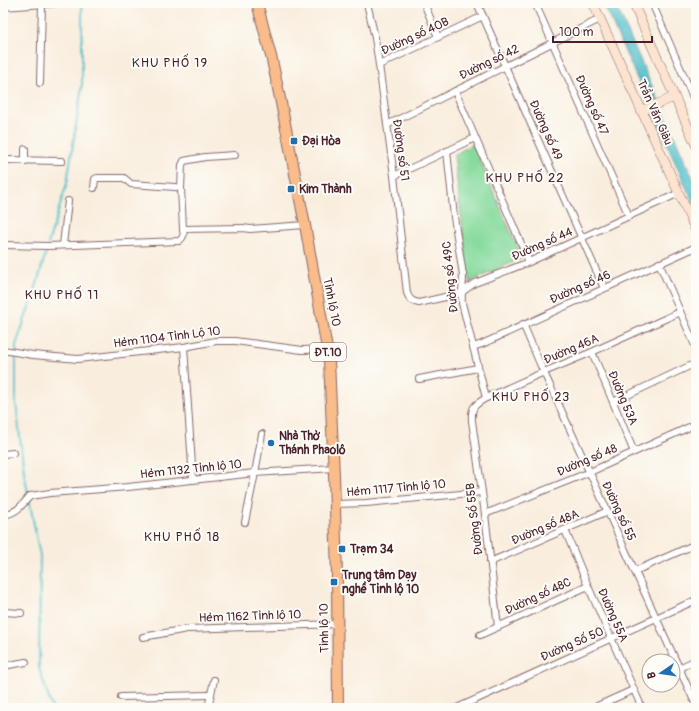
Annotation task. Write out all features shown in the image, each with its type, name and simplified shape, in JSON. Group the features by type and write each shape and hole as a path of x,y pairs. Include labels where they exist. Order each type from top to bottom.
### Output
{"main road":[{"name":"Tỉnh lộ 10","path":"257,3 274,67 328,349 334,468 338,708"},
{"name":"Trần Văn Giàu","path":"593,3 644,110 696,231"},
{"name":"Trần Văn Giàu","path":"633,3 672,98 696,145"},
{"path":"644,110 672,98"}],"street":[{"path":"3,7 58,3"},
{"name":"Đường số 51","path":"367,3 375,38 379,65 394,176 407,293 411,300"},
{"path":"424,3 438,37"},
{"name":"Đường số 49","path":"477,3 604,288"},
{"name":"Đường số 47","path":"535,3 629,216"},
{"path":"652,3 696,104"},
{"path":"40,83 42,4"},
{"name":"Đường số 40B","path":"379,65 483,16"},
{"name":"Đường số 42","path":"387,125 600,19"},
{"path":"454,91 529,262"},
{"path":"394,176 475,138"},
{"path":"25,149 25,161"},
{"name":"Đường số 49C","path":"448,151 454,217 463,276 462,303 486,398"},
{"path":"3,245 55,246 179,241 184,236 181,188 182,165 184,161 235,155"},
{"path":"3,160 62,161"},
{"path":"94,188 95,179 109,177 124,178 132,184 181,188"},
{"name":"Đường số 44","path":"411,300 419,303 462,293 469,286 475,283 529,262 679,193"},
{"path":"62,245 68,201"},
{"path":"183,229 250,229 305,225"},
{"name":"Đường số 46","path":"473,347 696,246"},
{"path":"659,263 696,348"},
{"name":"Đường 46A","path":"472,409 486,398 680,312"},
{"name":"Đường số 55","path":"523,324 672,653"},
{"name":"Hẻm 1104 Tỉnh Lộ 10","path":"5,350 33,355 78,359 184,347 216,341 235,341 302,350 328,349"},
{"path":"184,347 193,480"},
{"name":"Đường 53A","path":"592,352 634,452"},
{"path":"613,402 696,363"},
{"path":"419,379 478,368"},
{"name":"Đường Số 55B","path":"472,409 471,415 485,514 498,627"},
{"name":"Đường số 48","path":"485,514 590,472 696,424"},
{"path":"245,522 262,434"},
{"path":"3,454 13,453"},
{"name":"Hẻm 1132 Tỉnh lộ 10","path":"3,515 15,512 30,496 50,493 255,473 334,468"},
{"name":"Hẻm 1117 Tỉnh lộ 10","path":"335,504 378,502 482,492"},
{"name":"Đường số 48A","path":"490,562 608,512"},
{"name":"Đường 55A","path":"564,530 642,708"},
{"path":"635,571 696,544"},
{"name":"Đường số 48C","path":"480,635 588,586"},
{"name":"Đường Số 50","path":"457,708 696,600"},
{"path":"3,612 21,613"},
{"name":"Hẻm 1162 Tỉnh lộ 10","path":"143,637 187,628 337,624"},
{"path":"681,667 696,660"},
{"path":"3,666 26,662"},
{"name":"Đường số 55","path":"681,672 696,705"},
{"path":"208,708 214,680"},
{"path":"593,708 633,690"},
{"path":"121,697 210,695"}],"green space":[{"path":"473,144 522,258 469,282 454,155"}],"water":[{"path":"603,3 615,3 696,185 696,209"}],"waterway":[{"path":"48,244 67,183 82,86 82,3"},
{"path":"47,248 37,284 16,345 16,403 24,472 40,556 39,668 52,708"}],"place":[{"name":"Đại Hòa","path":"294,141"},
{"name":"Kim Thành","path":"291,189"},
{"name":"Nhà Thờ Thánh Phaolô","path":"271,443"},
{"name":"Trạm 34","path":"342,549"},
{"name":"Trung tâm Dạy nghề Tỉnh lộ 10","path":"334,582"}],"district":[{"name":"KHU PHỐ 19","path":"170,62"},
{"name":"KHU PHỐ 22","path":"525,177"},
{"name":"KHU PHỐ 11","path":"62,294"},
{"name":"KHU PHỐ 23","path":"531,396"},
{"name":"KHU PHỐ 18","path":"182,536"}]}
